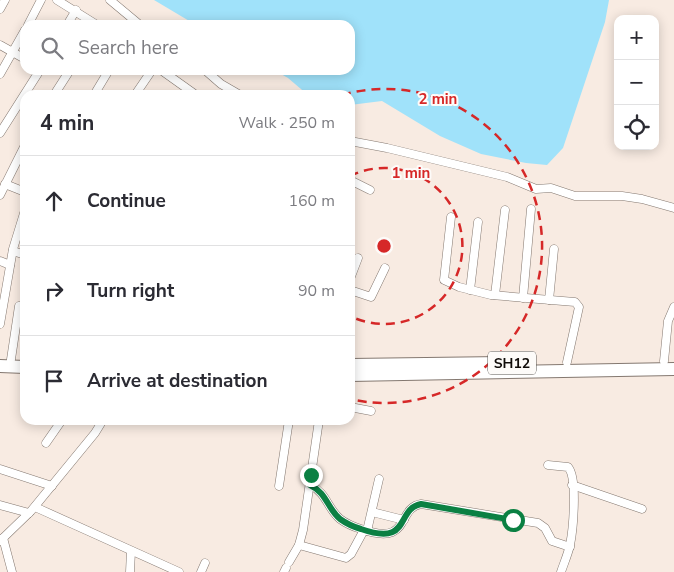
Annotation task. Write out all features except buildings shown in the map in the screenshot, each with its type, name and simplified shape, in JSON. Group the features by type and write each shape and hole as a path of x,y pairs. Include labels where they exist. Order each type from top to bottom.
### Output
{"main road":[{"name":"SH12","path":"355,365 568,362 671,364"},
{"path":"355,375 671,364"},
{"path":"3,369 20,367"},
{"path":"3,369 20,374"}],"street":[{"path":"0,9 5,0"},
{"path":"31,20 41,0"},
{"path":"57,0 90,20"},
{"path":"110,0 134,20"},
{"path":"70,20 76,10"},
{"path":"0,74 20,40"},
{"path":"0,45 20,56"},
{"path":"27,90 37,75"},
{"path":"57,90 67,75"},
{"path":"97,90 105,75"},
{"path":"138,90 149,75"},
{"path":"167,75 184,90"},
{"path":"211,75 231,90"},
{"path":"0,133 20,102"},
{"path":"355,142 507,177 536,189 551,188 574,196 642,198 674,208"},
{"path":"0,195 20,155"},
{"path":"355,183 370,190"},
{"path":"5,184 20,190"},
{"path":"523,298 531,209"},
{"path":"495,295 505,210"},
{"path":"451,217 444,278 446,282 470,290 495,295 576,302 579,307 568,362"},
{"path":"470,290 478,222"},
{"path":"0,324 10,265 20,227"},
{"path":"549,300 554,249"},
{"path":"13,251 20,253"},
{"path":"355,266 358,258"},
{"path":"0,261 10,265"},
{"path":"355,292 371,297 385,268"},
{"path":"3,369 19,306"},
{"path":"671,364 668,321 674,307"},
{"path":"355,408 371,411"},
{"path":"46,443 59,425"},
{"path":"12,572 2,539 32,510 100,425"},
{"path":"278,486 288,425"},
{"path":"287,567 299,545 304,530 318,425"},
{"path":"548,465 568,467 571,470 574,510 570,547 561,572"},
{"path":"0,469 52,486"},
{"path":"299,545 346,558 351,554 366,531 379,479"},
{"path":"310,485 322,493 339,518 347,524 382,535 394,531 404,520 411,508 421,504 538,523 545,528 552,541 570,547"},
{"path":"572,485 642,509"},
{"path":"0,505 32,510 131,550 160,568 179,572"},
{"path":"372,512 404,520"},
{"path":"130,572 131,550"},
{"path":"201,572 205,563"}],"water":[{"path":"154,0 609,0 605,22 563,148 547,165 481,154 440,136 382,101 355,104 355,90 302,90 283,75 355,75 355,20 188,20"}],"route":[{"path":"311,475 310,485 322,493 339,518 347,524 372,533 382,535 394,531 402,524 411,508 421,504 513,520"}]}
